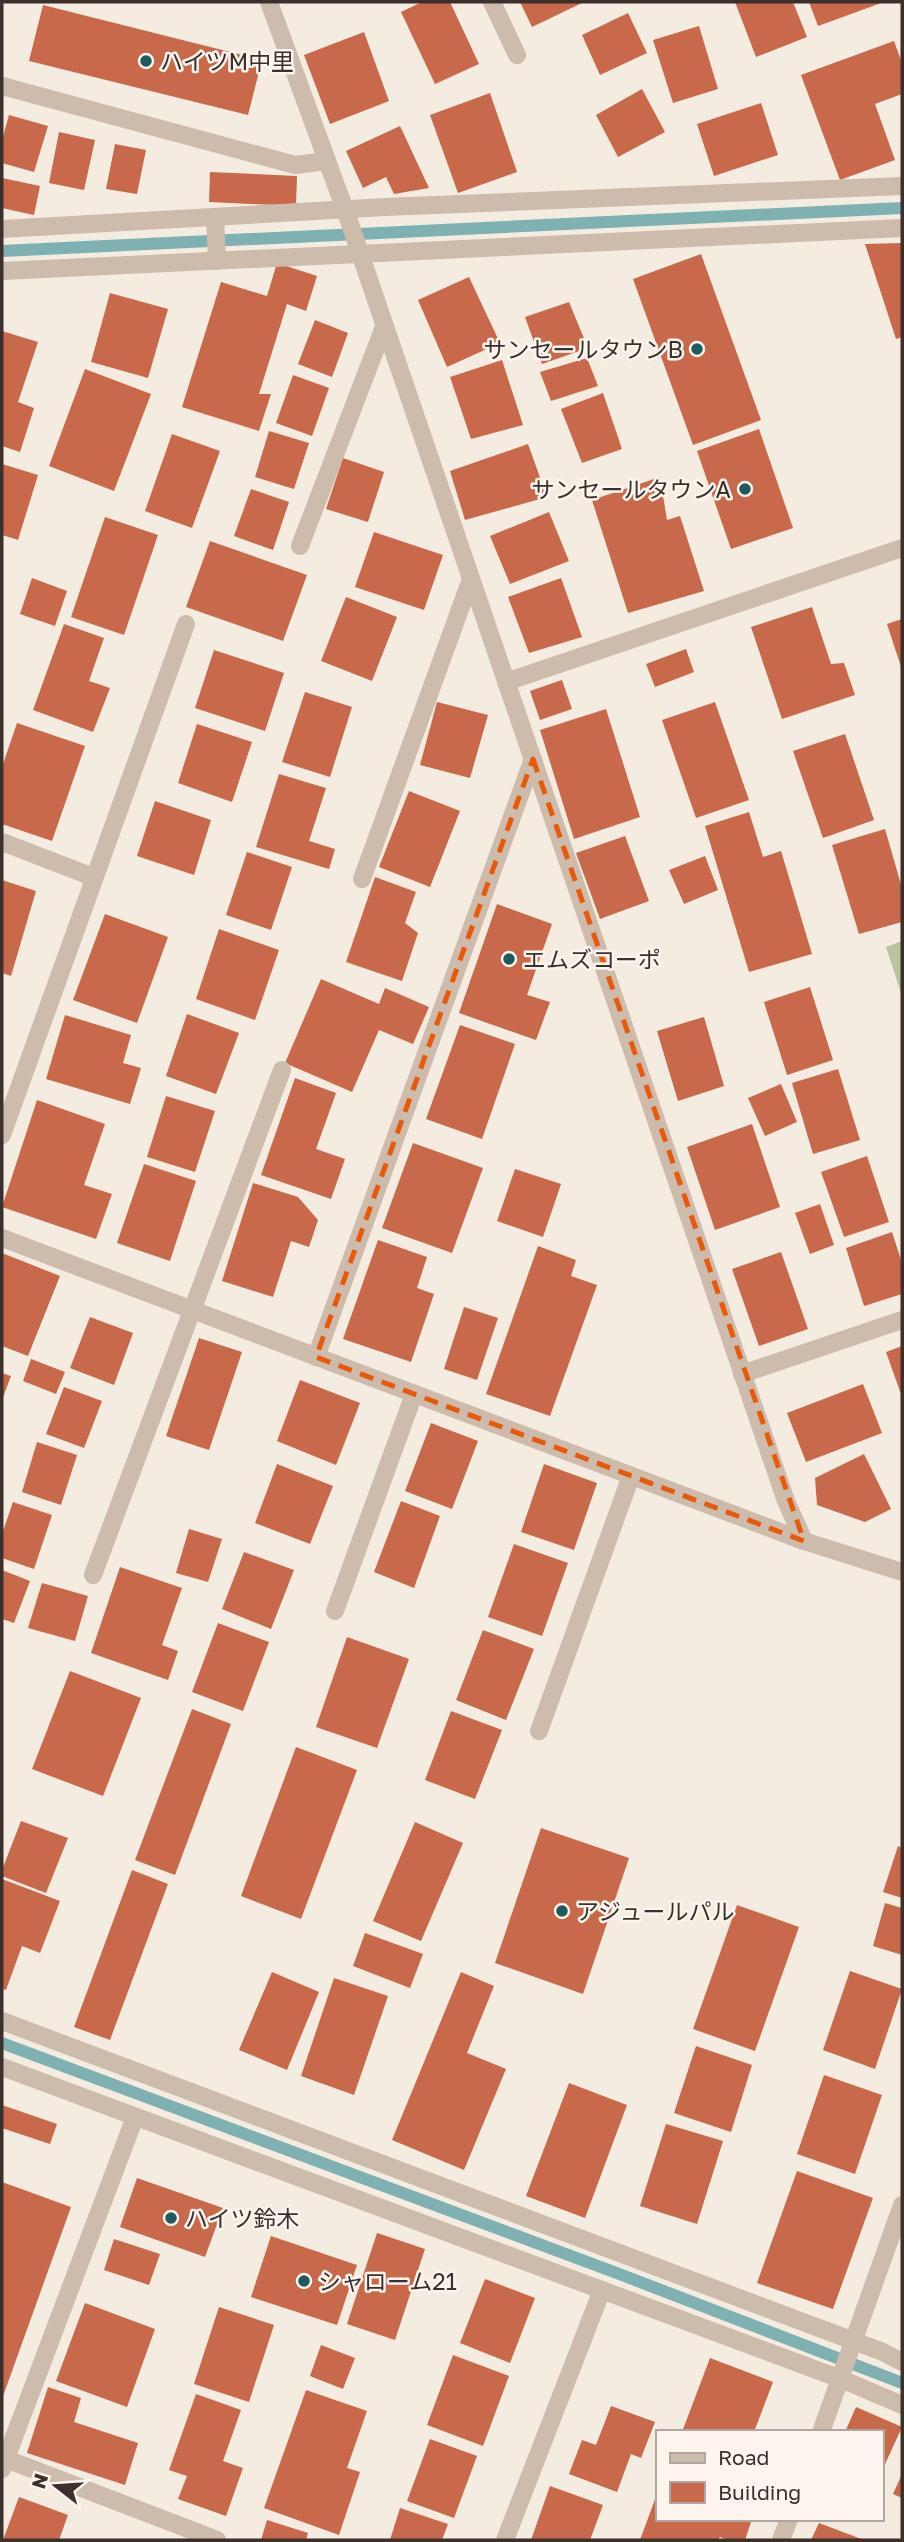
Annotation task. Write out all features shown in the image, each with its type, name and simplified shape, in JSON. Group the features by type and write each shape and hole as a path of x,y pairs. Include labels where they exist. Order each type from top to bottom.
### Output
{"street":[{"path":"269,2 346,214 786,1501 804,1541"},
{"path":"492,2 517,55"},
{"path":"2,86 295,165 326,161"},
{"path":"2,229 216,223 902,186"},
{"path":"216,223 217,255"},
{"path":"2,271 217,255 902,228"},
{"path":"300,546 384,327"},
{"path":"506,682 902,548"},
{"path":"362,879 471,579"},
{"path":"2,1135 186,624"},
{"path":"316,1357 533,760"},
{"path":"2,842 93,877"},
{"path":"93,1575 282,1070"},
{"path":"2,1238 804,1541 902,1572"},
{"path":"743,1374 902,1320"},
{"path":"335,1611 414,1394"},
{"path":"538,1731 631,1476"},
{"path":"2,2021 847,2362 902,2405"},
{"path":"2,2067 602,2290 847,2362 902,2362"},
{"path":"135,2117 4,2464 216,2540"},
{"path":"822,2430 902,2205"},
{"path":"505,2540 602,2290"},
{"path":"781,2540 788,2521"}],"highlighted area":[{"path":"533,759 804,1541 316,1357"}],"green space":[{"path":"902,941 902,996 886,947"}],"building":[{"path":"422,2 450,2 479,64 435,84 401,12"},
{"path":"520,2 584,2 532,27"},
{"path":"735,2 793,2 807,37 756,57"},
{"path":"809,2 884,2 818,26"},
{"name":"ハイツM中里","path":"43,5 262,60 248,115 29,61"},
{"path":"628,13 647,53 600,75 582,35"},
{"path":"699,26 718,89 673,103 653,40"},
{"path":"364,32 389,101 330,124 304,55"},
{"path":"894,41 902,63 902,94 875,104 895,160 840,180 801,75"},
{"path":"642,89 665,132 618,157 596,115"},
{"path":"490,93 517,172 458,193 430,115"},
{"path":"761,103 778,155 714,176 697,124"},
{"path":"9,115 48,126 34,172 2,163 2,140"},
{"path":"400,126 429,188 394,194 386,177 363,188 346,151"},
{"path":"59,132 95,140 84,190 49,183"},
{"path":"115,144 146,150 137,194 106,189"},
{"path":"210,172 297,176 296,206 209,202"},
{"path":"2,178 40,186 34,215 2,208"},
{"path":"902,243 902,337 896,339 865,244"},
{"name":"サンセールタウンB","path":"701,254 761,420 693,445 633,279"},
{"path":"277,263 317,276 306,311 287,304 259,394 271,394 259,431 182,407 221,282 267,296"},
{"path":"469,277 500,343 447,367 418,300"},
{"path":"110,293 168,309 148,378 91,362"},
{"path":"569,302 588,348 542,364 525,317"},
{"path":"315,320 348,333 332,377 298,364"},
{"path":"2,331 38,342 18,402 34,408 20,452 2,446"},
{"path":"587,358 598,386 551,401 540,372"},
{"path":"502,360 523,425 471,439 450,377"},
{"path":"85,369 151,394 114,491 49,466"},
{"path":"293,375 329,388 312,436 276,423"},
{"path":"603,393 622,449 582,463 561,409"},
{"name":"サンセールタウンA","path":"759,429 793,528 731,549 697,451"},
{"path":"269,431 309,443 294,489 255,477"},
{"path":"172,434 220,451 192,528 145,511"},
{"path":"528,444 547,497 465,520 450,471"},
{"path":"343,458 384,472 368,522 326,509"},
{"path":"2,464 38,475 18,540 2,535"},
{"path":"660,477 667,520 680,516 704,591 628,613 592,500"},
{"path":"251,489 289,502 273,550 234,536"},
{"path":"549,512 569,561 510,584 490,536"},
{"path":"105,517 158,535 124,635 71,617"},
{"path":"374,532 443,555 424,610 355,587"},
{"path":"210,541 307,575 283,641 186,607"},
{"path":"32,578 67,591 55,626 20,614"},
{"path":"561,578 582,637 529,653 508,597"},
{"path":"346,597 397,617 372,681 321,661"},
{"path":"812,607 831,664 844,663 855,695 782,719 751,627"},
{"path":"902,619 902,670 887,624"},
{"path":"64,624 104,638 89,681 110,688 93,732 33,710"},
{"path":"686,649 694,672 655,687 646,664"},
{"path":"214,650 284,673 265,731 195,708"},
{"path":"562,680 572,709 540,720 530,691"},
{"path":"305,692 352,707 330,777 282,762"},
{"path":"437,702 488,715 470,778 420,765"},
{"path":"715,702 749,800 696,818 662,720"},
{"path":"606,709 640,817 574,839 540,730"},
{"path":"17,723 85,746 52,841 2,824 2,767"},
{"path":"197,724 252,742 232,802 178,783"},
{"path":"845,734 874,820 823,838 793,751"},
{"path":"279,774 326,788 309,841 335,849 329,869 256,847"},
{"path":"409,791 460,811 430,887 379,867"},
{"path":"155,801 211,820 194,875 137,856"},
{"path":"749,812 763,857 781,851 812,954 749,972 705,826"},
{"path":"885,829 902,888 902,922 859,934 832,845"},
{"path":"625,836 649,901 600,919 576,853"},
{"path":"247,852 292,867 271,930 226,915"},
{"path":"705,856 718,890 684,904 669,870"},
{"path":"375,877 416,892 405,923 418,933 402,981 346,962"},
{"path":"2,880 36,891 11,976 2,973"},
{"name":"エムズコーポ","path":"497,904 552,924 527,995 550,1002 536,1040 459,1013"},
{"path":"105,914 168,937 137,1023 73,1000"},
{"path":"219,929 279,950 255,1020 196,999"},
{"path":"321,979 379,1004 385,988 429,1007 413,1044 379,1030 352,1092 285,1063"},
{"path":"810,987 833,1060 787,1075 764,1002"},
{"path":"187,1014 239,1033 216,1094 166,1076"},
{"path":"65,1015 131,1035 123,1063 141,1068 130,1104 46,1079"},
{"path":"704,1017 724,1086 678,1101 657,1031"},
{"path":"460,1025 515,1044 482,1139 426,1119"},
{"path":"838,1069 860,1140 813,1154 792,1083"},
{"path":"295,1078 336,1093 316,1149 345,1159 331,1199 261,1175"},
{"path":"781,1084 797,1122 765,1136 748,1098"},
{"path":"166,1096 215,1111 195,1172 147,1157"},
{"path":"37,1100 105,1124 84,1185 112,1194 96,1239 2,1207"},
{"path":"752,1124 780,1207 715,1230 687,1147"},
{"path":"413,1143 483,1168 452,1253 382,1228"},
{"path":"867,1156 889,1222 844,1237 821,1172"},
{"path":"144,1164 196,1181 170,1261 117,1243"},
{"path":"515,1169 561,1184 543,1237 497,1221"},
{"path":"253,1183 298,1197 318,1220 309,1247 291,1241 273,1297 222,1281"},
{"path":"820,1204 834,1245 810,1254 795,1213"},
{"path":"892,1232 902,1263 902,1294 864,1306 846,1248"},
{"path":"378,1240 427,1257 417,1288 434,1294 411,1362 343,1339"},
{"path":"538,1246 576,1260 571,1276 597,1285 550,1416 486,1394"},
{"path":"781,1252 808,1329 759,1346 732,1269"},
{"path":"2,1253 60,1276 28,1356 2,1346"},
{"path":"464,1307 498,1318 477,1380 444,1369"},
{"path":"90,1317 133,1333 114,1385 70,1368"},
{"path":"199,1338 242,1352 209,1450 166,1436"},
{"path":"902,1346 902,1397 886,1352"},
{"path":"31,1359 65,1372 56,1394 23,1381"},
{"path":"2,1373 11,1376 2,1400"},
{"path":"300,1380 360,1403 336,1465 277,1441"},
{"path":"863,1384 882,1433 806,1462 787,1413"},
{"path":"64,1387 102,1401 84,1448 46,1434"},
{"path":"431,1423 478,1441 452,1509 405,1491"},
{"path":"37,1442 77,1455 61,1505 22,1492"},
{"path":"864,1454 891,1509 865,1522 817,1505 815,1478"},
{"path":"277,1464 333,1486 310,1544 255,1523"},
{"path":"544,1464 597,1483 574,1550 521,1532"},
{"path":"401,1501 440,1516 414,1588 374,1572"},
{"path":"13,1502 52,1515 34,1569 2,1558 2,1534"},
{"path":"189,1529 222,1539 208,1582 176,1573"},
{"path":"514,1544 568,1563 542,1636 488,1617"},
{"path":"244,1552 294,1570 271,1629 222,1609"},
{"path":"120,1567 182,1588 162,1645 178,1651 168,1680 91,1653"},
{"path":"2,1570 30,1581 14,1623 2,1619"},
{"path":"42,1583 88,1596 75,1641 28,1628"},
{"path":"218,1623 269,1642 243,1711 192,1692"},
{"path":"483,1630 534,1649 506,1720 456,1700"},
{"path":"347,1637 409,1659 377,1748 316,1727"},
{"path":"70,1671 141,1698 103,1796 32,1769"},
{"path":"192,1709 231,1724 175,1875 135,1860"},
{"path":"451,1711 502,1730 475,1799 425,1780"},
{"path":"296,1747 357,1770 301,1919 241,1896"},
{"path":"21,1821 68,1838 46,1893 2,1876"},
{"path":"415,1822 463,1843 421,1941 373,1921"},
{"name":"アジュールパル","path":"541,1828 629,1858 583,1994 495,1963"},
{"path":"898,1846 902,1848 902,1898 883,1892"},
{"path":"132,1870 168,1884 110,2040 74,2027"},
{"path":"2,1879 60,1901 40,1953 22,1946 6,1990 2,1989"},
{"path":"885,1903 902,1908 902,1955 873,1946"},
{"path":"737,1905 799,1927 755,2051 693,2029"},
{"path":"365,1933 423,1954 410,1988 353,1966"},
{"path":"850,1971 902,1989 875,2069 823,2050"},
{"path":"272,1972 319,1992 287,2070 239,2050"},
{"path":"461,1972 494,1986 467,2053 506,2069 464,2170 392,2140"},
{"path":"334,1978 388,1996 354,2095 301,2076"},
{"path":"696,2046 752,2065 731,2132 674,2113"},
{"path":"824,2075 882,2095 855,2174 797,2154"},
{"path":"569,2083 627,2105 585,2218 526,2196"},
{"path":"2,2105 57,2124 50,2144 2,2128"},
{"path":"666,2124 723,2141 697,2224 640,2206"},
{"path":"797,2171 873,2198 833,2309 757,2283"},
{"name":"ハイツ鈴木","path":"137,2178 223,2208 205,2257 120,2227"},
{"path":"2,2182 71,2207 2,2399"},
{"path":"377,2233 425,2249 395,2340 347,2324"},
{"name":"シャローム21","path":"271,2236 357,2265 337,2325 251,2297"},
{"path":"114,2239 160,2254 149,2285 104,2270"},
{"path":"485,2279 535,2298 510,2363 460,2343"},
{"path":"85,2303 155,2329 127,2407 56,2381"},
{"path":"219,2307 274,2325 249,2402 194,2384"},
{"path":"321,2345 355,2358 343,2389 310,2376"},
{"path":"453,2355 509,2376 483,2446 427,2425"},
{"path":"710,2358 773,2382 755,2430 683,2430"},
{"path":"48,2387 81,2398 74,2422 138,2443 125,2485 27,2453"},
{"path":"306,2390 367,2411 347,2468 360,2472 339,2535 264,2508"},
{"path":"196,2394 241,2410 223,2461 243,2468 226,2516 178,2499 187,2476 169,2470"},
{"path":"611,2406 655,2422 641,2458 631,2454 617,2492 569,2474 582,2440 596,2445"},
{"path":"856,2407 902,2427 883,2469 883,2430 846,2430"},
{"path":"430,2439 477,2456 454,2518 407,2501"},
{"path":"902,2474 902,2498 893,2494"},
{"path":"550,2486 603,2505 590,2540 531,2540"},
{"path":"19,2497 68,2515 59,2540 3,2540"},
{"path":"656,2497 656,2521 751,2521 745,2540 720,2537 718,2540 640,2540"},
{"path":"400,2508 448,2524 442,2540 390,2540"},
{"path":"267,2520 308,2533 306,2540 261,2540"},
{"path":"819,2523 864,2540 811,2540"}],"waterway":[{"path":"2,251 902,208"},
{"path":"2,2043 902,2383"}],"place":[{"name":"ハイツM中里","path":"146,61"},
{"name":"サンセールタウンB","path":"697,349"},
{"name":"サンセールタウンA","path":"745,489"},
{"name":"エムズコーポ","path":"509,959"},
{"name":"アジュールパル","path":"562,1911"},
{"name":"ハイツ鈴木","path":"171,2218"},
{"name":"シャローム21","path":"304,2281"}]}
